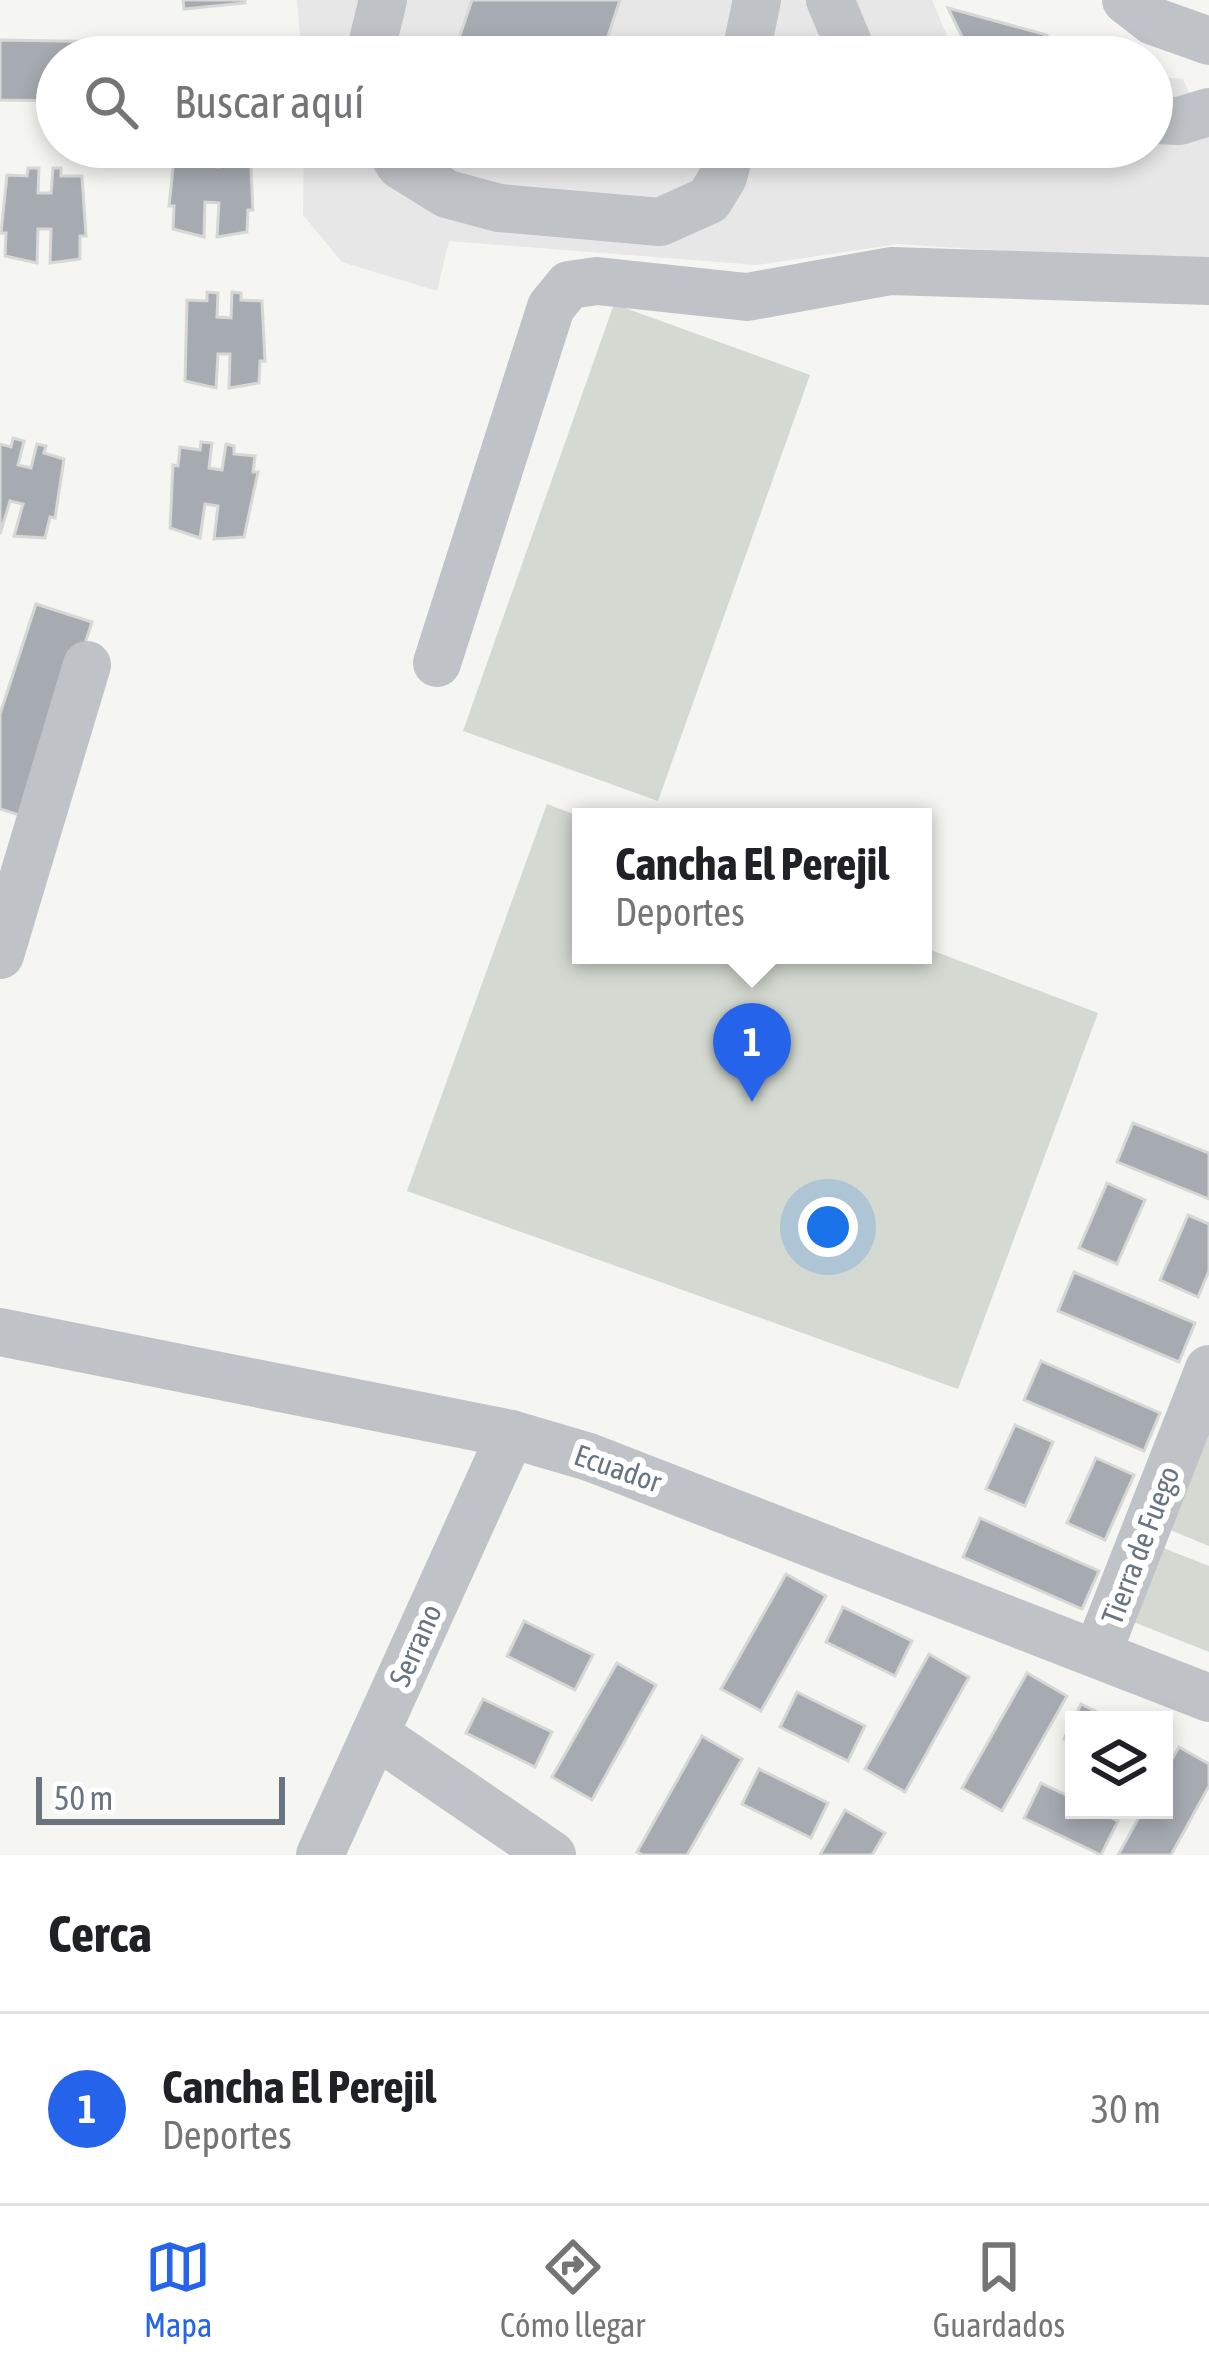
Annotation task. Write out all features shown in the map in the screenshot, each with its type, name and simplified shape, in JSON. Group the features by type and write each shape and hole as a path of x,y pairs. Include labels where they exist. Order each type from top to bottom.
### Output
{"street":[{"path":"375,36 383,0"},
{"path":"750,36 758,0"},
{"path":"830,0 845,36"},
{"path":"1126,0 1154,22 1209,41"},
{"path":"1173,121 1209,112"},
{"path":"405,168 447,194 500,208 660,222 709,200 725,168"},
{"path":"437,663 551,308 569,285 597,281 747,297 891,271 1209,281"},
{"path":"0,956 88,664"},
{"name":"Ecuador","path":"0,1332 511,1434 622,1467 1209,1698"},
{"name":"Tierra de Fuego","path":"1097,1654 1209,1369"},
{"name":"Serrano","path":"320,1855 511,1434"},
{"path":"375,1734 552,1855"}],"shaded area":[{"path":"297,0 932,0 947,36 300,36"},
{"path":"1173,78 1183,79 1209,136 1209,264 898,244 757,265 449,241 437,291 342,262 303,215 304,168 1173,168"},
{"path":"614,304 810,375 658,801 463,731"},
{"path":"547,804 572,814 572,964 932,964 932,950 1098,1013 958,1389 407,1191"},
{"path":"1209,1418 1209,1546 1163,1527"},
{"path":"1161,1547 1209,1566 1209,1652 1131,1621"}],"building":[{"path":"183,0 245,0 245,3 184,9"},
{"path":"472,0 620,0 608,36 460,36"},
{"path":"948,8 1047,35 1047,36 962,36"},
{"path":"0,40 36,41 36,101 0,100"},
{"path":"28,168 39,168 38,193 51,193 53,168 61,168 61,176 82,176 86,236 80,236 80,259 50,263 51,229 38,229 37,263 5,256 6,233 1,233 7,175 27,176"},
{"path":"173,168 251,168 253,210 248,210 247,232 217,237 219,203 205,202 204,237 173,229 174,206 169,206"},
{"path":"207,292 218,293 217,317 231,318 232,292 241,293 241,300 262,301 265,361 260,361 259,383 229,388 230,354 218,354 216,388 185,381 187,300 207,301"},
{"path":"13,438 24,441 18,465 31,468 37,444 46,446 44,453 64,459 55,518 50,517 45,538 14,536 23,504 10,501 0,534 0,444 11,447"},
{"path":"201,442 212,443 209,468 222,470 226,444 234,446 234,454 255,456 253,472 258,472 244,537 214,539 218,506 205,504 200,538 170,528 173,465 178,466 180,447 200,450"},
{"path":"36,604 92,622 29,818 0,809 0,714"},
{"path":"1133,1123 1209,1153 1209,1199 1117,1162"},
{"path":"1107,1183 1145,1200 1117,1264 1079,1248"},
{"path":"1188,1215 1209,1224 1209,1271 1198,1297 1160,1280"},
{"path":"1074,1272 1195,1323 1179,1362 1058,1311"},
{"path":"1041,1361 1160,1413 1144,1451 1024,1400"},
{"path":"1015,1425 1053,1442 1025,1506 986,1489"},
{"path":"1096,1458 1134,1475 1105,1540 1067,1523"},
{"path":"980,1518 1099,1571 1082,1609 963,1557"},
{"path":"786,1574 826,1596 761,1711 721,1689"},
{"path":"843,1607 912,1641 895,1676 826,1642"},
{"path":"524,1621 593,1655 575,1690 507,1656"},
{"path":"929,1654 969,1677 905,1792 865,1769"},
{"path":"617,1663 656,1685 592,1800 552,1777"},
{"path":"1027,1673 1067,1696 1002,1811 962,1788"},
{"path":"797,1692 865,1726 848,1761 780,1727"},
{"path":"483,1699 552,1732 535,1767 466,1733"},
{"path":"702,1736 742,1759 687,1855 637,1852"},
{"path":"1179,1747 1209,1764 1209,1786 1171,1855 1118,1855 1138,1819 1173,1819 1173,1757"},
{"path":"759,1769 828,1803 811,1838 742,1804"},
{"path":"1041,1783 1065,1795 1065,1819 1118,1821 1101,1855 1024,1818"},
{"path":"845,1810 885,1833 872,1855 820,1855"}],"place":[{"name":"Cancha El Perejil","path":"752,1102"}]}
